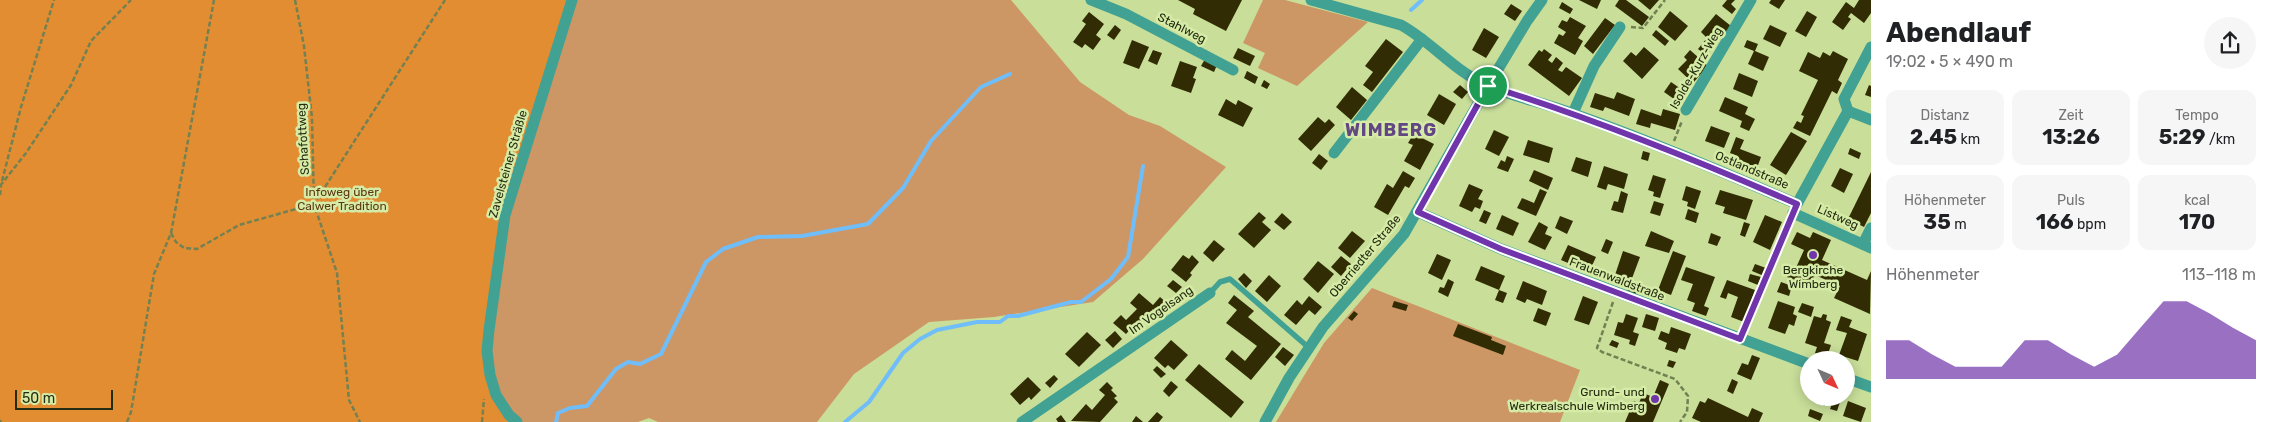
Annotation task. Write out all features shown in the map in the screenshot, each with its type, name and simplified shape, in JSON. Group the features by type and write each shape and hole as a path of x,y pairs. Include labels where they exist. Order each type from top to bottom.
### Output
{"street":[{"name":"Zavelsteiner Sträßle","path":"517,422 509,415 496,395 486,351 506,215 572,0"},
{"name":"Stahlweg","path":"1091,0 1126,14 1234,70"},
{"name":"Ostlandstraße","path":"1311,0 1401,25 1465,73 1488,86 1573,113 1717,169 1795,209 1848,111"},
{"name":"Oberriedter Straße","path":"1265,422 1308,347 1323,327 1404,234 1488,86 1527,20 1542,0"},
{"name":"Isolde-Kurz-Weg","path":"1686,110 1751,0"},
{"path":"1573,113 1583,87 1620,26"},
{"path":"1334,153 1422,39"},
{"path":"1871,48 1844,99 1848,111 1871,120"},
{"name":"Listweg","path":"1795,209 1867,246"},
{"name":"Frauenwaldstraße","path":"1418,212 1501,249 1800,361"},
{"path":"1867,246 1871,228"},
{"name":"Im Vogelsang","path":"1022,422 1210,293"},
{"path":"1855,381 1871,387"}],"lane":[{"path":"1740,339 1795,209"},
{"name":"Im Vogelsang","path":"1210,293 1220,282 1230,279 1308,347"}],"path":[{"path":"0,195 22,107 54,0"},
{"path":"1,185 26,152 71,85 91,41 131,0"},
{"path":"127,422 131,412 154,274 171,232 214,0"},
{"name":"Schafottweg","path":"295,0 304,46 312,118 314,204 337,274 350,400 360,422"},
{"path":"171,232 176,242 184,248 198,248 239,225 314,204 445,0"},
{"path":"1620,26 1643,28 1665,0"},
{"name":"Isolde-Kurz-Weg","path":"1670,152 1686,110"},
{"path":"1616,293 1597,348 1602,352 1675,379 1688,396 1687,412 1680,422"}],"shaded area":[{"path":"569,0 1011,0 1080,82 1129,115 1160,126 1226,167 1143,259 1093,302 994,317 929,322 854,374 817,422 658,422 649,418 638,422 510,422 485,354 504,216"},
{"path":"1263,0 1285,0 1368,22 1297,86 1258,68 1265,53 1243,43"},
{"path":"1372,288 1580,370 1560,422 1276,422 1324,343"}],"green space":[{"name":"Infoweg über Calwer Tradition","path":"0,0 569,0 504,216 485,354 510,422 0,422"}],"building":[{"path":"1178,0 1242,0 1226,31 1193,14 1195,9"},
{"path":"1579,0 1601,0 1597,9"},
{"path":"1619,0 1626,0 1649,17 1642,26 1615,6"},
{"path":"1638,0 1659,0 1650,10"},
{"path":"1727,0 1735,0 1731,4 1736,9 1732,14 1722,6"},
{"path":"1771,0 1785,0 1779,9 1769,3"},
{"path":"1859,0 1871,0 1871,13 1864,23 1851,13 1848,17 1851,19 1843,30 1832,22 1846,2 1854,8"},
{"path":"1562,2 1573,9 1570,14 1559,8"},
{"path":"1511,4 1522,11 1515,21 1504,14"},
{"path":"1670,11 1688,26 1675,41 1658,27"},
{"path":"1807,11 1817,17 1806,37 1795,31"},
{"path":"1089,12 1104,24 1096,35 1101,39 1093,50 1085,44 1082,48 1073,42 1086,24 1082,21"},
{"path":"1716,14 1731,26 1706,55 1698,49 1707,38 1701,32"},
{"path":"1570,17 1586,26 1578,38 1583,41 1575,55 1554,43 1559,34 1563,36 1566,32 1558,27 1562,20 1567,22"},
{"path":"1605,18 1615,25 1593,54 1584,46"},
{"path":"1115,25 1121,30 1114,40 1107,35"},
{"path":"1770,25 1787,33 1780,47 1763,39"},
{"path":"1484,28 1499,37 1486,58 1472,50"},
{"path":"1656,30 1669,41 1665,46 1652,35"},
{"path":"1386,39 1403,52 1372,92 1363,85 1373,72 1365,66"},
{"path":"1132,40 1149,47 1139,69 1123,63"},
{"path":"1747,40 1758,44 1755,51 1769,57 1763,71 1748,64 1754,51 1744,47"},
{"path":"1644,47 1659,60 1642,79 1623,61 1631,52 1636,56"},
{"path":"1238,48 1255,56 1250,66 1233,58"},
{"path":"1544,49 1552,55 1548,60 1552,63 1556,57 1563,63 1558,70 1562,72 1566,67 1582,78 1569,96 1528,65 1539,50 1542,52"},
{"path":"1153,50 1162,53 1157,65 1148,61"},
{"path":"1690,50 1708,66 1693,83 1678,69 1687,60 1684,57"},
{"path":"1833,51 1848,59 1838,80 1842,83 1837,94 1832,91 1810,136 1793,128 1797,121 1801,123 1804,116 1801,115 1818,80 1799,71 1808,52 1820,58 1823,52 1830,56"},
{"path":"1205,59 1217,65 1214,72 1201,66"},
{"path":"1180,61 1197,67 1193,78 1196,79 1191,93 1171,86"},
{"path":"1247,71 1258,77 1255,84 1244,78"},
{"path":"1739,73 1758,81 1752,97 1733,89"},
{"path":"1264,80 1270,84 1267,89 1261,86"},
{"path":"1671,82 1681,89 1674,99 1664,92"},
{"path":"1460,85 1468,92 1462,99 1453,92"},
{"path":"1869,85 1871,86 1871,97 1865,95"},
{"path":"1352,87 1367,100 1351,120 1336,107"},
{"path":"1617,92 1635,99 1629,116 1605,107 1603,111 1590,107 1595,93 1614,99"},
{"path":"1439,94 1456,104 1444,125 1427,115"},
{"path":"1725,97 1748,107 1745,114 1755,119 1749,131 1740,127 1742,121 1719,111"},
{"path":"1226,99 1236,105 1238,100 1253,108 1243,127 1218,115"},
{"path":"1641,109 1661,116 1663,109 1680,114 1675,130 1651,123 1650,128 1636,124"},
{"path":"1318,117 1325,123 1329,119 1335,125 1311,151 1298,139"},
{"path":"1711,126 1730,133 1724,148 1705,141"},
{"path":"1416,130 1422,133 1420,137 1434,144 1420,170 1404,161 1413,145 1408,143"},
{"path":"1494,130 1509,137 1499,156 1485,149"},
{"path":"1791,132 1807,141 1786,175 1770,165"},
{"path":"1736,137 1744,140 1740,149 1761,157 1757,168 1736,160 1738,156 1730,153"},
{"path":"1528,140 1553,148 1549,163 1523,155"},
{"path":"1850,148 1861,153 1859,159 1848,154"},
{"path":"1643,151 1650,153 1648,161 1641,159"},
{"path":"1319,154 1328,161 1321,170 1312,163"},
{"path":"1507,156 1514,159 1508,172 1497,168 1501,160 1505,162"},
{"path":"1576,157 1592,162 1588,177 1571,171"},
{"path":"1604,166 1628,174 1624,189 1608,184 1606,190 1597,187"},
{"path":"1840,168 1853,174 1844,193 1831,186"},
{"path":"1534,170 1553,178 1548,190 1529,181"},
{"path":"1403,171 1415,178 1409,188 1405,186 1388,215 1374,207 1387,184 1393,188"},
{"path":"1871,172 1871,213 1864,227 1848,219"},
{"path":"1653,175 1666,179 1660,198 1653,196 1654,192 1648,190"},
{"path":"1469,184 1483,190 1478,199 1483,201 1480,209 1475,207 1472,212 1459,206"},
{"path":"1686,186 1701,191 1695,209 1687,206 1688,202 1682,200"},
{"path":"1540,189 1547,192 1536,216 1517,208 1522,198 1534,203"},
{"path":"1720,190 1753,200 1746,220 1723,213 1725,207 1715,204"},
{"path":"1621,191 1628,194 1623,213 1611,210 1614,201 1618,202"},
{"path":"1654,201 1664,204 1660,216 1650,213"},
{"path":"1688,209 1699,213 1696,223 1685,219"},
{"path":"1484,210 1491,213 1486,224 1479,221"},
{"path":"1259,212 1266,218 1262,222 1271,230 1254,248 1238,234"},
{"path":"1282,213 1292,222 1284,230 1274,222"},
{"path":"1502,215 1519,223 1513,236 1496,229"},
{"path":"1765,215 1782,222 1770,250 1753,242"},
{"path":"1560,216 1573,221 1567,234 1555,228"},
{"path":"1539,222 1548,227 1545,234 1552,237 1545,250 1528,242"},
{"path":"1744,222 1750,224 1745,237 1740,235"},
{"path":"1352,231 1365,241 1350,258 1338,248"},
{"path":"1651,231 1674,241 1669,253 1645,246"},
{"path":"1797,232 1810,238 1813,232 1831,240 1822,260 1867,280 1871,271 1870,314 1834,298 1840,286 1815,275 1809,287 1787,277 1791,269 1795,270 1804,250 1791,244"},
{"path":"1711,233 1721,237 1717,246 1708,243"},
{"path":"1606,239 1613,242 1608,254 1601,251"},
{"path":"1214,240 1225,249 1213,262 1203,253"},
{"path":"1568,245 1596,257 1589,272 1561,260"},
{"path":"1623,251 1640,257 1631,281 1615,275"},
{"path":"1673,251 1686,256 1671,295 1658,290"},
{"path":"1437,254 1451,260 1442,280 1428,273"},
{"path":"1183,255 1189,259 1192,255 1199,262 1190,273 1192,275 1186,282 1171,270"},
{"path":"1341,256 1351,264 1341,276 1331,267"},
{"path":"1318,261 1334,274 1318,293 1303,279"},
{"path":"1755,264 1766,268 1764,276 1752,271"},
{"path":"1481,266 1505,276 1499,290 1475,280"},
{"path":"1686,267 1715,277 1704,306 1709,308 1706,316 1692,311 1695,303 1687,300 1693,284 1681,280"},
{"path":"1244,273 1252,281 1246,288 1238,279"},
{"path":"1750,274 1761,277 1758,285 1748,281"},
{"path":"1269,275 1281,286 1267,302 1255,291"},
{"path":"1448,279 1454,282 1448,297 1438,292 1440,287 1444,288"},
{"path":"1173,280 1182,287 1176,293 1167,286"},
{"path":"1727,280 1755,290 1744,322 1731,317 1738,297 1728,293 1726,299 1720,297"},
{"path":"1523,281 1547,291 1542,305 1527,299 1525,303 1516,299"},
{"path":"1631,281 1640,284 1636,294 1627,291"},
{"path":"1781,282 1792,286 1789,296 1777,292"},
{"path":"1499,290 1507,293 1503,303 1495,300"},
{"path":"1139,293 1153,305 1160,297 1168,304 1159,314 1153,309 1139,325 1142,328 1139,332 1133,326 1126,334 1113,323 1121,315 1126,320 1137,309 1130,303"},
{"path":"1234,295 1254,311 1248,317 1281,344 1251,380 1225,359 1232,350 1245,361 1257,346 1226,323 1237,310 1228,303"},
{"path":"1309,296 1322,307 1315,315 1309,310 1296,325 1284,315 1297,300 1302,305"},
{"path":"1583,296 1598,302 1589,325 1574,320"},
{"path":"1394,301 1408,305 1406,311 1392,307"},
{"path":"1778,301 1795,307 1793,314 1797,316 1794,326 1789,324 1785,334 1768,328"},
{"path":"1802,303 1814,307 1811,317 1798,312"},
{"path":"1538,308 1551,313 1546,326 1533,321"},
{"path":"1354,311 1358,314 1352,321 1348,318"},
{"path":"1626,314 1638,318 1633,332 1639,334 1635,346 1629,344 1630,340 1614,335 1618,322 1623,323"},
{"path":"1646,314 1659,318 1655,331 1642,327"},
{"path":"1823,314 1827,315 1826,320 1831,322 1824,343 1831,345 1829,351 1816,351 1817,347 1805,343 1814,316 1821,318"},
{"path":"1841,316 1852,320 1849,327 1867,334 1858,361 1855,360 1855,351 1840,351 1847,333 1836,330"},
{"path":"1458,324 1492,337 1491,340 1506,346 1503,355 1453,336"},
{"path":"1671,327 1691,334 1685,350 1679,348 1677,353 1665,349 1667,343 1658,339 1661,331 1669,334"},
{"path":"1115,331 1122,339 1113,348 1105,340"},
{"path":"1087,332 1101,345 1079,367 1065,354"},
{"path":"1171,340 1188,355 1174,370 1168,365 1165,368 1154,358"},
{"path":"1612,340 1619,343 1617,348 1609,345"},
{"path":"1283,347 1294,355 1285,366 1275,357"},
{"path":"1752,355 1760,358 1751,380 1737,374 1742,363 1748,365"},
{"path":"1669,360 1676,362 1673,368 1667,366"},
{"path":"1199,364 1244,402 1231,418 1185,380"},
{"path":"1157,366 1166,374 1161,378 1153,370"},
{"path":"1054,375 1058,379 1050,388 1045,383"},
{"path":"1028,377 1041,390 1031,400 1029,397 1020,405 1010,394"},
{"path":"1732,379 1738,382 1733,394 1727,391"},
{"path":"1660,380 1669,384 1653,422 1625,422 1634,401 1639,403 1643,393 1653,397"},
{"path":"1171,381 1178,387 1169,397 1163,391"},
{"path":"1107,382 1113,388 1111,390 1117,396 1114,398 1118,402 1100,422 1071,421 1086,404 1092,410 1105,395 1099,390"},
{"path":"1708,398 1748,417 1752,408 1763,413 1759,422 1701,422 1692,418 1700,401 1705,403"},
{"path":"1855,404 1866,408 1861,422 1843,416 1846,406 1855,406"},
{"path":"1831,406 1839,406 1837,411 1830,409"},
{"path":"1810,409 1823,414 1820,421 1808,416"},
{"path":"1157,412 1163,417 1159,422 1148,422"},
{"path":"1061,415 1066,422 1058,422 1056,419"},
{"path":"1136,416 1143,422 1132,422"}],"waterway":[{"path":"1411,10 1422,0"},
{"path":"556,422 558,413 570,408 587,406 616,369 628,362 640,364 661,354 706,262 723,249 758,237 802,236 868,224 903,188 931,141 981,87 1010,74"},
{"path":"845,422 869,402 903,353 920,339 937,330 977,322 1000,322 1008,316 1018,316 1071,302 1081,302 1111,279 1128,257 1143,166"}],"place":[{"name":"Bergkirche Wimberg","path":"1813,255"},
{"name":"Grund- und Werkrealschule Wimberg","path":"1655,399"}],"district":[{"name":"WIMBERG","path":"1391,130"}],"route":[{"path":"1488,86 1573,113 1717,169 1797,204 1740,339 1501,249 1418,212 1488,86"}]}
